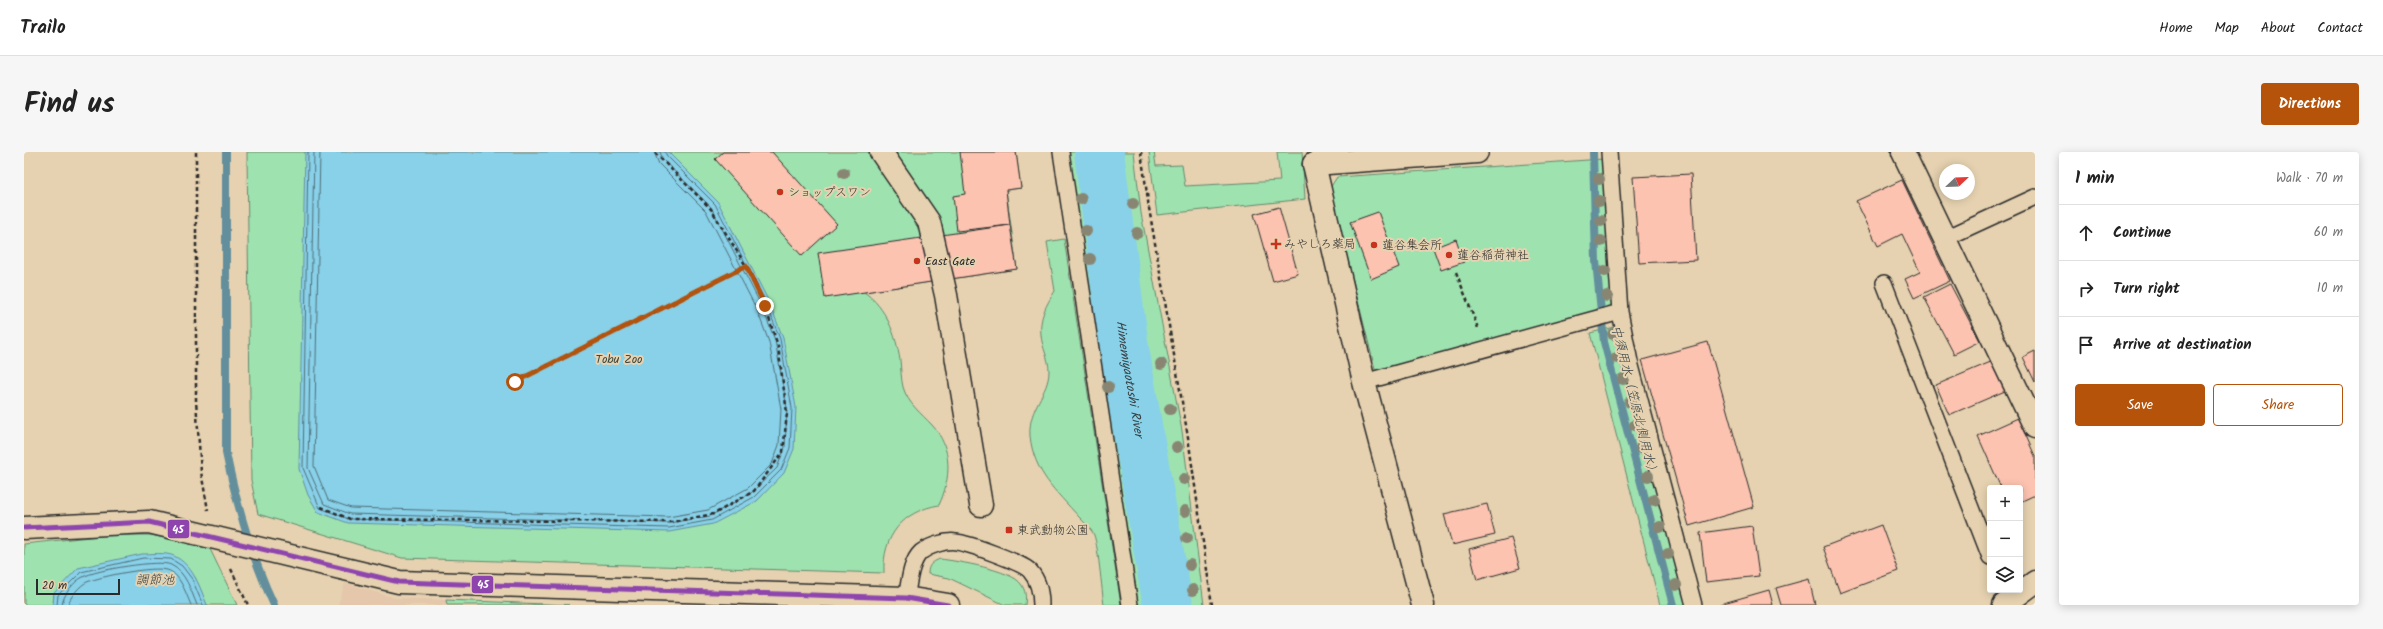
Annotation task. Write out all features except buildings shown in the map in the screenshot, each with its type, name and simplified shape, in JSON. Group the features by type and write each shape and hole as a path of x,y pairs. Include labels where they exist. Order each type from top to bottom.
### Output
{"street":[{"path":"881,152 929,222 946,295 981,505"},
{"path":"1423,605 1364,382 1314,156 1477,152"},
{"path":"1903,152 1946,238 2035,427"},
{"path":"24,528 149,522 399,582 906,598 948,605"},
{"path":"2005,599 2035,582"}],"lane":[{"path":"1061,152 1130,605"},
{"path":"1609,152 1620,312 1630,362 1694,605"},
{"path":"1946,238 2035,197"},
{"path":"1884,283 1987,549"},
{"path":"1364,382 1620,312"},
{"path":"906,598 912,569 921,553 938,544 955,541 1016,562 1030,570 1040,589 1041,605"}],"path":[{"path":"196,152 196,401 203,493 216,537 248,605"},
{"path":"321,508 350,519 671,522 714,514 754,490 783,452 787,413 778,346 765,306 746,266 711,208 654,152"},
{"path":"1141,152 1148,208 1188,437 1212,605"},
{"path":"515,382 746,266"},
{"path":"1456,272 1480,334"}],"shaded area":[{"path":"345,583 395,598 569,605 338,605"}],"green space":[{"name":"Tobu Zoo","path":"247,152 1016,152 1021,188 1006,190 1017,269 864,292 878,305 889,322 896,341 900,360 902,384 905,393 911,403 939,434 947,454 948,464 946,485 939,505 926,508 915,513 905,519 897,527 887,548 884,560 884,573 402,558 258,514 251,480"},
{"path":"1069,152 1081,152 1132,474 1156,605 1136,605"},
{"path":"1118,152 1134,152 1141,213 1182,431 1204,605 1184,605"},
{"path":"1149,152 1154,152 1156,166 1182,165 1185,186 1280,181 1277,152 1302,152 1305,199 1157,215"},
{"path":"1603,159 1612,307 1376,373 1330,188 1337,177"},
{"path":"1064,239 1121,605 1104,605 1098,556 1093,533 1047,481 1036,461 1032,449 1030,426 1035,409 1046,387 1049,371 1042,340 1041,323 1044,312 1055,291 1047,242"},
{"path":"1615,327 1688,605 1660,605 1590,333"},
{"path":"108,535 151,535 209,547 237,605 207,605 195,577 54,593 53,605 24,605 24,544"},
{"path":"940,559 984,567 1007,574 1016,579 1024,589 1025,605 1005,605 949,578 928,574 931,564"},
{"path":"446,600 569,605 447,605"}],"water":[{"name":"Tobu Zoo","path":"305,152 668,152 718,202 770,304 783,338 796,407 794,449 784,473 757,501 713,524 669,532 348,523 318,512 308,495 299,469"},
{"name":"調節池","path":"142,554 167,554 181,560 195,577 207,605 53,605 54,593 78,568"}],"waterway":[{"path":"226,152 226,453 246,530 258,568 274,605"},
{"name":"Himemiyaotoshi River","path":"1099,152 1124,349 1168,605"},
{"name":"中須用水（笠原北側用水）","path":"1593,152 1596,261 1604,342 1673,605"}],"transit line":[{"name":"45","path":"24,528 149,522 399,582 906,598 948,605"}],"place":[{"name":"ショップスワン","path":"780,192"},
{"name":"みやしろ薬局","path":"1276,244"},
{"name":"蓮谷集会所","path":"1374,245"},
{"name":"蓮谷稲荷神社","path":"1449,255"},
{"name":"East Gate","path":"917,261"},
{"name":"東武動物公園","path":"1009,530"}],"route":[{"path":"515,382 746,266 765,306"}]}
